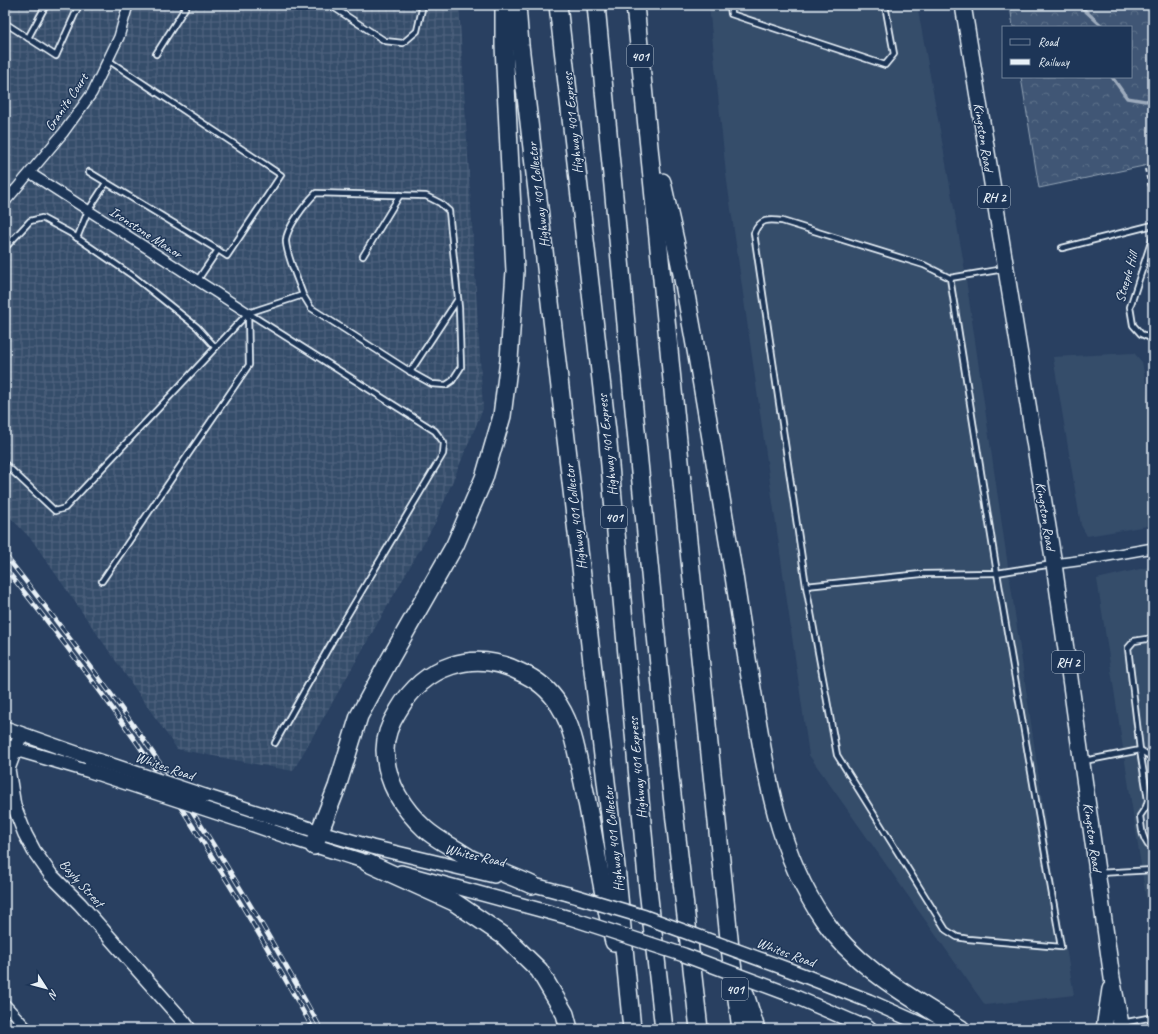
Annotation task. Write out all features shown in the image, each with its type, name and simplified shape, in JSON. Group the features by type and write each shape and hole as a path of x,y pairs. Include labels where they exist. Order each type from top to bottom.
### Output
{"highway":[{"path":"317,839 337,786 359,716 455,546 484,478 502,416 509,360 515,271 504,45 504,5"},
{"name":"Highway 401 Collector","path":"517,5 616,867 632,1029"},
{"name":"Highway 401 Express","path":"558,5 607,432 647,881 664,1029"},
{"name":"401","path":"596,5 667,754 699,1029"},
{"name":"401","path":"635,5 730,948 741,1029"},
{"path":"646,106 683,278 760,738 774,807 793,865 803,888 823,919 840,941 881,978 961,1029"},
{"path":"532,885 472,859 435,837 404,807 389,776 385,748 394,718 405,699 427,677 454,664 469,661 485,661 514,669 532,677 547,689 559,705 575,744 614,942 627,978"},
{"path":"368,863 454,902 504,936 539,970 565,1014 569,1029"},
{"path":"730,948 756,1029"}],"main road":[{"name":"Kingston Road","path":"963,5 1054,564 1112,978 1121,1026"},
{"name":"Whites Road","path":"5,728 245,809 317,839 368,863 570,918 684,955 791,995 867,1028"},
{"name":"Bayly Street","path":"21,734 10,748 8,769 14,806 34,851 51,875 80,904 189,1029"},
{"name":"Whites Road","path":"10,748 87,770 251,824 317,839 372,846 568,894 645,917 787,969 869,1001 932,1029"},
{"path":"1104,1029 1112,978"}],"street":[{"name":"Granite Court","path":"5,202 64,133 92,93 119,37 128,5"},
{"name":"Ironstone Manor","path":"30,173 248,313"},
{"path":"1054,564 1153,548"},
{"path":"5,1004 28,1029"}],"lane":[{"path":"28,38 46,5"},
{"path":"5,23 56,56 79,5"},
{"path":"156,54 187,5"},
{"path":"330,5 385,41 403,44 417,31 422,9 419,5"},
{"path":"730,5 731,14 885,65 894,54 885,5"},
{"path":"89,172 227,256 281,175 108,60"},
{"path":"77,238 88,211 106,183"},
{"path":"5,186 14,193"},
{"path":"316,193 426,196 440,203 449,211 458,299 461,367 452,381 446,385 432,384 410,372 310,308 303,295 288,253 286,241 290,227 316,193"},
{"path":"363,256 400,195"},
{"path":"5,248 30,221 42,218 70,233 133,276 197,327 215,348"},
{"path":"950,278 997,573 1061,947 968,939 957,937 946,930 837,755 806,586 754,233 757,226 762,222 772,220 782,221 924,265 950,278 1006,268"},
{"name":"Steeple Hill","path":"1062,248 1153,225"},
{"name":"Steeple Hill","path":"1153,236 1130,307 1133,325 1141,334 1153,339"},
{"path":"197,281 218,250"},
{"path":"5,464 55,511 65,508 248,313 303,295"},
{"path":"410,372 458,299"},
{"path":"102,580 249,365 248,313"},
{"path":"248,313 436,431 444,443 443,454 338,631 276,743"},
{"path":"806,586 921,574 997,573 1054,564"},
{"path":"1153,638 1134,641 1128,648 1140,750 1148,800 1146,807 1140,816 1142,833 1148,845 1153,846"},
{"path":"1082,761 1140,750 1153,758"},
{"path":"1098,873 1153,870"},
{"path":"1121,1026 1153,1016"}],"path":[{"path":"1145,169 1153,206"}],"shaded area":[{"path":"5,5 459,5 483,409 435,523 293,771 177,749 32,540 5,512"},
{"path":"709,5 917,5 963,259 1051,860 1074,995 985,1005 809,755 726,174"},
{"path":"1134,353 1142,362 1153,424 1153,525 1087,536 1081,525 1053,357"},
{"path":"1153,566 1153,943 1097,579"}],"green space":[{"path":"1010,5 1153,5 1153,164 1039,188 1021,78 1132,78 1132,26 1013,26"}],"waterway":[{"path":"1079,5 1102,26"},
{"path":"1113,78 1127,98 1145,101 1153,100"}],"railway":[{"path":"5,555 146,743 207,835 241,890 321,1029"},
{"path":"5,568 97,687 162,780 234,892 313,1029"}]}
